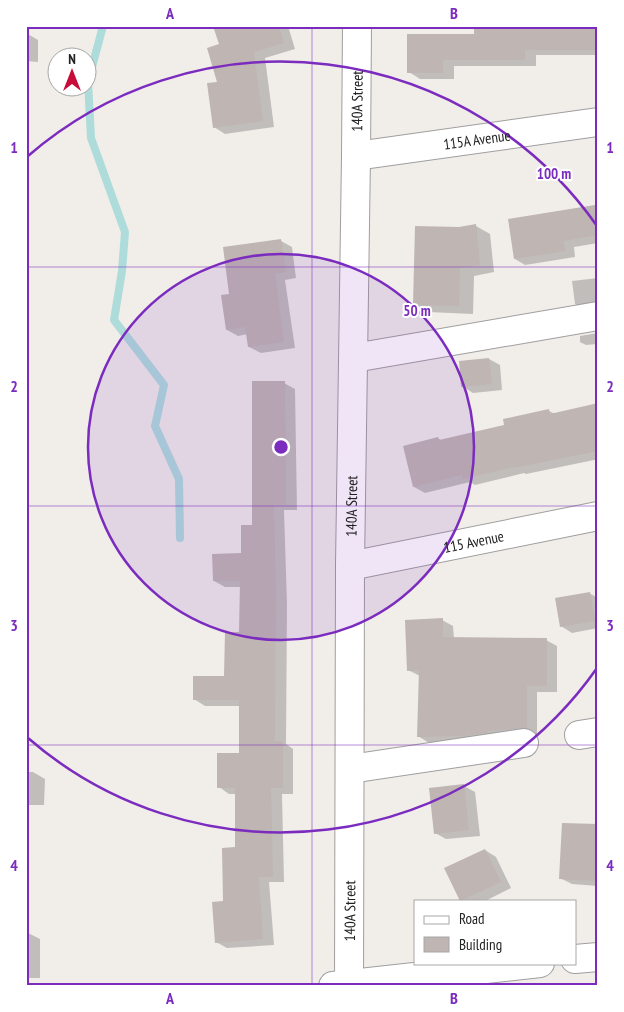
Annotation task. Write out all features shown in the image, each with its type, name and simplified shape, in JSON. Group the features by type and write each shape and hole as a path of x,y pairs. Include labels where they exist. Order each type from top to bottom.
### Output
{"street":[{"name":"140A Street","path":"344,985 350,769 350,566 357,26"},
{"name":"115A Avenue","path":"356,156 598,122"},
{"path":"354,358 598,316"},
{"name":"115 Avenue","path":"350,566 598,516"},
{"path":"350,769 524,743"},
{"path":"576,959 598,957"},
{"path":"344,985 531,964"}],"building":[{"path":"213,26 279,26 284,43 254,52 263,121 213,128 207,83 217,82 207,48 219,44"},
{"path":"598,26 598,50 525,50 525,60 443,60 443,73 407,73 407,34 474,34 474,27"},
{"path":"595,205 598,235 564,241 565,251 514,259 508,219"},
{"path":"476,224 480,265 460,268 459,306 413,305 415,226 459,227"},
{"path":"281,239 286,272 275,274 284,342 248,347 245,327 226,330 221,295 229,294 223,247"},
{"path":"489,358 492,384 461,387 459,361"},
{"path":"252,381 285,381 286,505 274,505 276,597 275,741 283,741 283,788 271,788 273,877 259,877 263,939 215,943 212,902 223,901 222,848 235,847 235,788 217,788 217,753 239,753 239,700 193,700 193,676 224,676 225,632 239,632 240,581 213,581 212,554 241,553 241,525 252,525"},
{"path":"598,403 598,451 513,467 463,479 462,475 413,487 403,446 438,437 439,440 504,425 503,419 549,409 550,414"},
{"path":"590,592 595,621 560,627 555,598"},
{"path":"443,618 443,637 547,638 547,686 527,686 527,728 488,731 488,733 463,736 417,737 419,670 407,671 405,620"},
{"path":"464,784 469,830 434,834 429,788"},
{"path":"562,823 598,824 598,881 559,879"},
{"path":"485,849 501,882 460,900 444,868"}],"waterway":[{"path":"103,26 88,82 91,138 125,232 122,271 114,320 164,385 155,426 179,479 180,538"}]}
